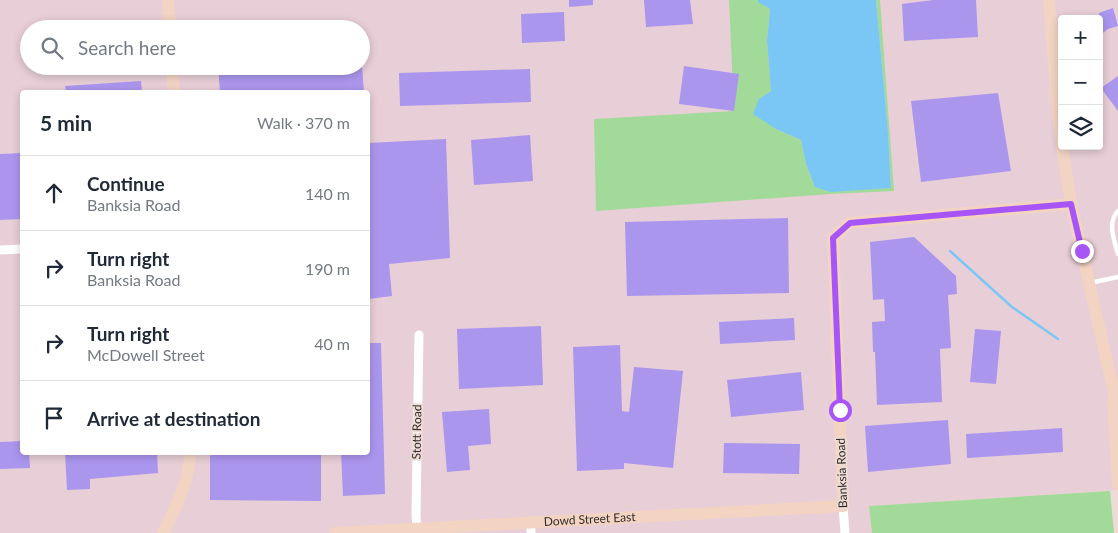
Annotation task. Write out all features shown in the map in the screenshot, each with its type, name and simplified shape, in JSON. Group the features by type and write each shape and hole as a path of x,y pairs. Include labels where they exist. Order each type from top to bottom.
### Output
{"street":[{"path":"168,0 169,20"},
{"path":"1049,0 1058,116"},
{"path":"173,75 174,90"},
{"path":"1063,150 1071,204 1118,410"},
{"name":"Banksia Road","path":"845,533 833,238 850,223 1071,204"},
{"path":"0,250 20,248"},
{"name":"Stott Road","path":"417,528 418,336"},
{"path":"1112,387 1118,484"},
{"path":"163,533 188,473 190,455"},
{"name":"Dowd Street East","path":"335,533 417,528 531,527 843,506"}],"lane":[{"path":"1118,210 1112,224 1118,254"},
{"path":"1089,283 1118,277"}],"shaded area":[{"path":"0,0 1118,0 1118,490 869,506 872,533 0,533"}],"green space":[{"path":"729,0 758,0 770,8 767,40 771,91 759,99 776,129 801,140 806,164 815,187 891,188 876,0 880,0 894,191 596,211 594,119 734,111"},
{"path":"1110,491 1114,533 872,533 869,506"}],"water":[{"path":"758,0 876,0 891,188 831,192 815,187 806,164 801,140 776,129 753,114 759,99 771,91 767,40 770,9 758,2"}],"building":[{"path":"569,0 593,0 593,5 569,7"},
{"path":"644,0 690,0 693,24 646,27"},
{"path":"933,0 976,0 978,37 904,41 902,4"},
{"path":"1113,8 1118,26 1103,33 1103,15 1099,15 1099,13"},
{"path":"564,12 565,41 522,43 521,14"},
{"path":"684,66 739,74 734,111 679,104"},
{"path":"530,69 531,102 400,106 399,73"},
{"path":"219,75 363,75 364,90 220,90"},
{"path":"1118,76 1118,111 1103,91 1103,87"},
{"path":"141,81 142,90 66,90 65,86"},
{"path":"998,93 1011,171 921,182 911,101"},
{"path":"530,135 533,181 474,185 471,140"},
{"path":"446,139 450,258 389,264 392,296 370,299 370,143"},
{"path":"20,153 20,219 0,220 0,154"},
{"path":"788,218 789,293 627,296 625,222"},
{"path":"914,237 956,276 957,294 948,295 951,348 940,349 942,402 877,405 872,322 885,321 884,299 873,300 870,242"},
{"path":"794,318 795,340 720,344 719,322"},
{"path":"541,326 543,385 459,389 457,329"},
{"path":"975,329 1001,331 996,384 970,382"},
{"path":"370,343 381,343 385,494 343,496 341,455 370,455"},
{"path":"620,345 622,411 629,412 634,367 683,371 673,468 624,463 624,469 577,471 573,347"},
{"path":"801,372 804,410 731,417 727,380"},
{"path":"489,409 491,444 468,446 470,470 447,472 442,412"},
{"path":"948,420 951,464 868,472 865,426"},
{"path":"1062,428 1063,452 967,458 966,434"},
{"path":"20,441 20,455 29,455 30,468 0,469 0,442"},
{"path":"724,443 800,444 799,474 723,473"},
{"path":"65,455 157,455 158,473 90,479 90,489 67,490"},
{"path":"210,455 321,455 321,501 210,500"}],"waterway":[{"path":"950,251 1012,307 1058,339"}],"route":[{"path":"840,410 833,238 850,223 1071,204 1082,251"}]}
